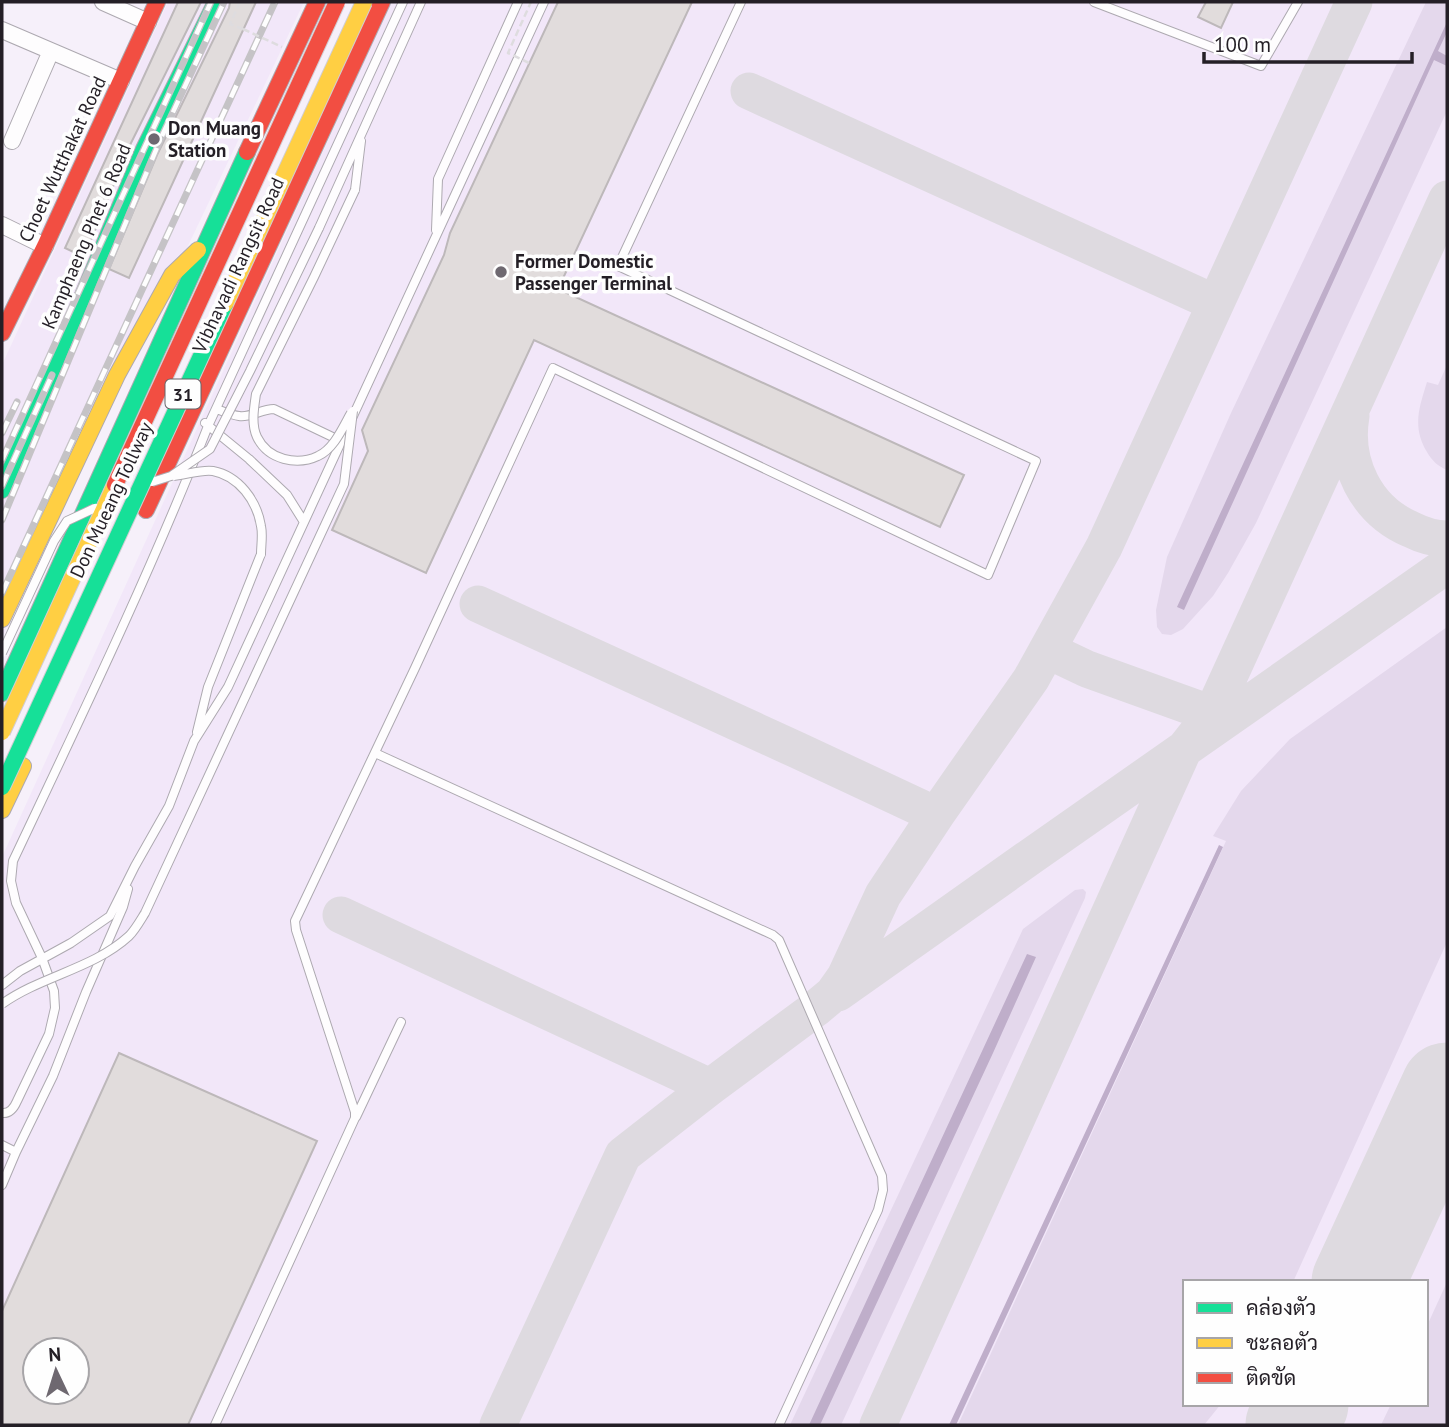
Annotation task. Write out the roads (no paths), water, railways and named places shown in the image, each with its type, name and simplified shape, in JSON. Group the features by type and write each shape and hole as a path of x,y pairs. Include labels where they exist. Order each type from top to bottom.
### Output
{"main road":[{"name":"Choet Wutthakat Road","path":"2,333 157,2"},
{"name":"Kamphaeng Phet 6 Road","path":"2,490 144,149 216,2"},
{"name":"Vibhavadi Rangsit Road","path":"2,694 317,2"},
{"name":"Don Mueang Tollway","path":"2,732 337,2"},
{"name":"Don Mueang Tollway","path":"2,786 363,2"},
{"name":"Vibhavadi Rangsit Road","path":"2,810 193,411 382,2"},
{"path":"2,619 117,375 172,275 205,244"},
{"path":"2,453 21,445"}],"street":[{"path":"103,2 148,22"},
{"path":"2,30 121,81"},
{"path":"12,141 51,51"},
{"path":"2,225 45,246"}],"lane":[{"path":"2,1112 9,1112 14,1108 49,1034 55,1008 54,991 42,958 16,903 11,881 13,861 181,495 208,426 403,2"},
{"path":"171,476 210,449 320,228 421,2"},
{"path":"362,130 355,190 256,394 253,412 256,436 264,447 278,457 298,462 320,456 334,442 353,411 437,227 438,179 518,2"},
{"path":"194,741 228,687 544,2"},
{"path":"355,1118 295,921 554,368 988,576 1036,461 618,266 741,2"},
{"path":"1094,2 1261,66 1298,2"},
{"path":"216,409 239,416 274,409 341,442"},
{"path":"193,411 287,495 304,522"},
{"path":"2,1004 28,988 88,963 114,948 131,934 145,914 344,484 353,411"},
{"path":"2,653 54,541 67,521 171,476 211,471 232,478 248,493 258,511 262,529 261,554 208,687 194,741 169,806 110,916 71,943 20,971 2,985"},
{"path":"375,753 761,929 779,940 882,1176 883,1190 878,1210 779,1425"},
{"path":"2,1185 54,1076 86,992 123,907 135,866"},
{"path":"215,1425 401,1022"},
{"path":"2,1145 16,1152"}],"railway":[{"path":"2,460 211,2"},
{"path":"2,520 161,138 224,2"},
{"path":"2,593 275,2"},
{"path":"2,486 52,375"},
{"path":"2,433 17,402"}],"place":[{"name":"Don Muang Station","path":"154,139"},
{"name":"Former Domestic Passenger Terminal","path":"501,272"}]}
